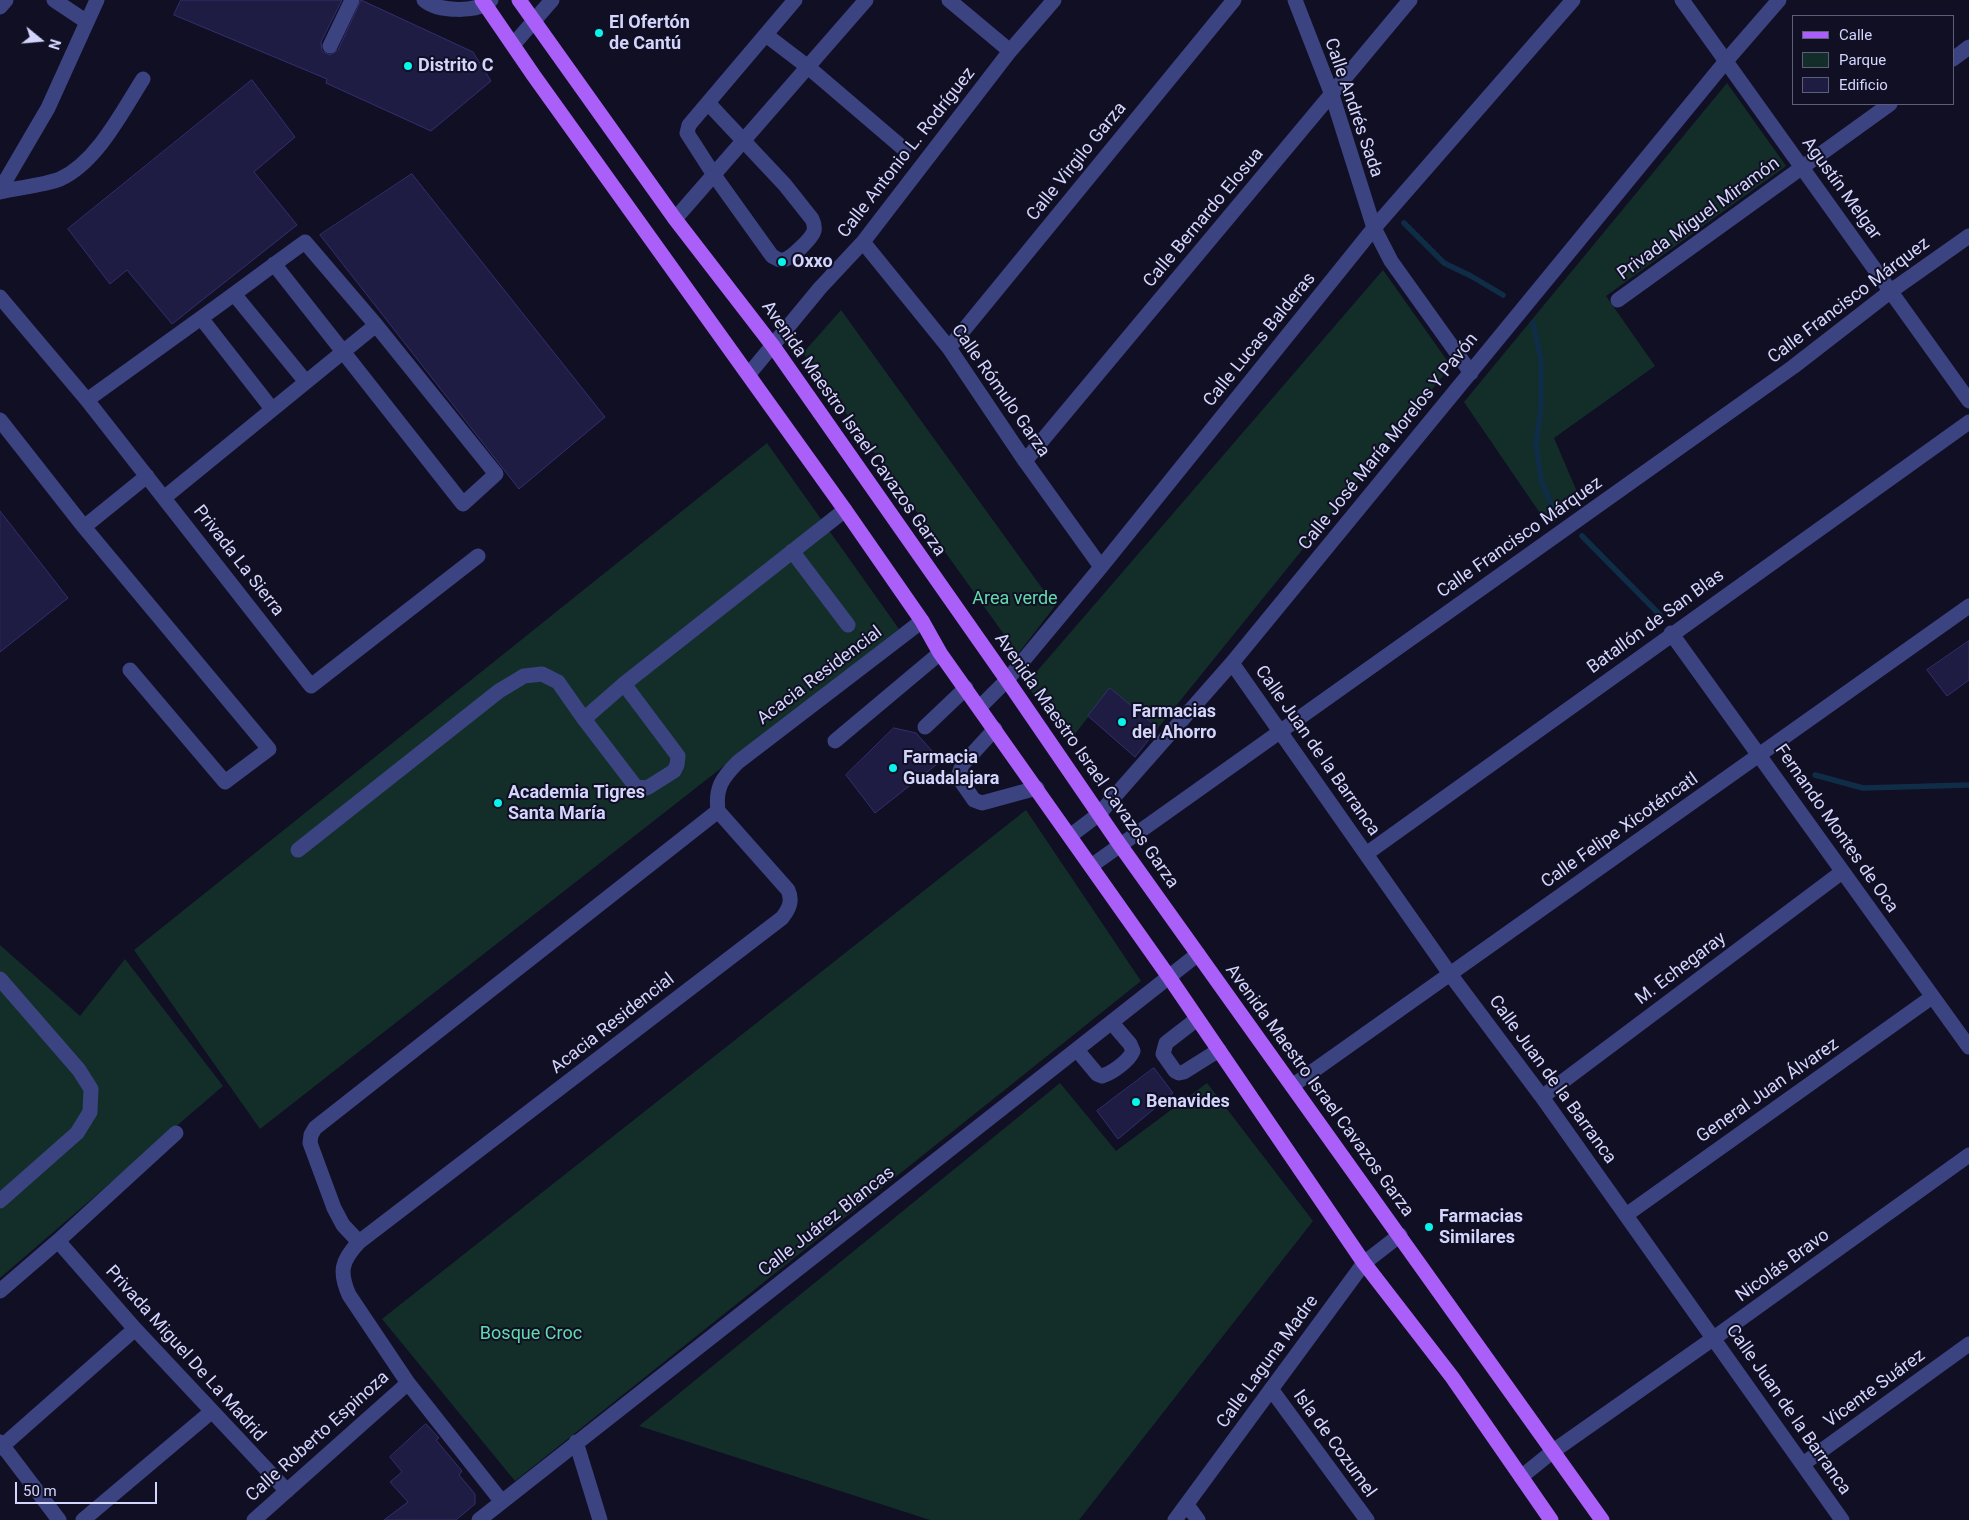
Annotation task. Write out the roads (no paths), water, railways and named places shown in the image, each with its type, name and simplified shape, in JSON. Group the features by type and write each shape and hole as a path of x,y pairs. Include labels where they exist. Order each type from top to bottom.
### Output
{"main road":[{"name":"Avenida Maestro Israel Cavazos Garza","path":"519,0 675,219 773,346 1120,845 1602,1520"},
{"path":"486,2 513,45 845,510 922,622 940,653 1169,977 1364,1263 1452,1376 1551,1520"}],"street":[{"path":"0,7 6,0"},
{"path":"54,0 87,22"},
{"path":"0,191 48,108 97,0"},
{"path":"330,46 352,0"},
{"path":"424,0 444,8 464,10 486,2"},
{"path":"513,45 552,0"},
{"path":"709,104 785,185 812,219 814,232 786,260 779,260 772,256 714,175 687,133 689,125 709,104 795,0"},
{"path":"675,219 866,0"},
{"path":"948,0 1010,51"},
{"name":"Calle Antonio L. Rodríguez","path":"749,374 820,288 863,242 1010,51 1054,0"},
{"name":"Calle Virgilo Garza","path":"949,348 1234,0"},
{"name":"Calle Andrés Sada","path":"1296,0 1332,95 1374,228 1396,269 1471,373"},
{"name":"Calle Bernardo Elosua","path":"1025,461 1410,0"},
{"name":"Calle Lucas Balderas","path":"980,707 1006,680 1101,567 1374,228 1573,0"},
{"name":"Agustín Melgar","path":"1682,0 1969,401"},
{"name":"Calle José María Morelos Y Pavón","path":"1070,836 1099,814 1232,663 1779,0"},
{"path":"766,35 808,67 904,149"},
{"path":"1954,58 1969,47"},
{"path":"0,191 59,179 77,168 106,138 143,79"},
{"name":"Privada Miguel Miramón","path":"1618,300 1889,105"},
{"name":"Calle Francisco Márquez","path":"1091,866 1785,372 1969,236"},
{"path":"87,400 234,294 274,264 305,242 376,325 496,474 463,504 274,264"},
{"name":"Calle Rómulo Garza","path":"863,242 949,348 1025,461 1101,567"},
{"path":"234,294 306,382"},
{"name":"Privada La Sierra","path":"0,297 87,400 165,497 311,686 478,556"},
{"path":"200,318 272,410"},
{"path":"165,497 376,325"},
{"path":"0,420 84,528 269,749 224,782 130,670"},
{"name":"Batallón de San Blas","path":"1366,854 1969,422"},
{"path":"84,528 147,476"},
{"path":"584,720 624,684 845,510"},
{"path":"792,551 848,625"},
{"name":"Calle Felipe Xicoténcatl","path":"1292,1086 1969,606"},
{"name":"Acacia Residencial","path":"502,1502 408,1383 349,1295 344,1283 342,1269 346,1257 358,1242 782,918 790,904 788,890 718,811 716,798 719,786 723,778 738,762 922,622"},
{"name":"Fernando Montes de Oca","path":"1671,634 1969,1047"},
{"path":"835,741 940,653"},
{"name":"Calle Juan de la Barranca","path":"1232,663 1450,974 1542,1097 1842,1520"},
{"path":"298,850 500,691 524,676 542,674 558,682 584,720 636,787 647,788 674,771 678,756 624,684"},
{"path":"925,727 966,688"},
{"path":"995,729 962,765 958,777 974,800 982,803 1037,788"},
{"path":"358,1242 343,1225 334,1208 310,1143 310,1135 315,1128 718,811"},
{"name":"M. Echegaray","path":"1542,1097 1842,872"},
{"name":"Calle Juárez Blancas","path":"479,1520 1198,954"},
{"path":"0,979 79,1070 91,1089 90,1112 78,1133 0,1201"},
{"name":"General Juan Álvarez","path":"1626,1214 1932,997"},
{"path":"1197,1019 1166,1043 1163,1054 1175,1071 1179,1073 1184,1072 1219,1050"},
{"path":"1077,1050 1097,1074 1102,1076 1131,1056 1133,1051 1130,1044 1112,1023"},
{"path":"0,1291 58,1241 176,1133"},
{"name":"Nicolás Bravo","path":"1521,1477 1552,1452 1969,1155"},
{"name":"Calle Laguna Madre","path":"1175,1520 1364,1263 1400,1235"},
{"name":"Privada Miguel De La Madrid","path":"58,1241 211,1412 287,1491"},
{"path":"59,1520 1,1446 135,1329"},
{"name":"Vicente Suárez","path":"1803,1464 1969,1344"},
{"name":"Calle Roberto Espinoza","path":"254,1520 408,1383"},
{"name":"Isla de Cozumel","path":"1272,1389 1367,1520"},
{"path":"83,1520 211,1412"},
{"path":"576,1442 600,1520"},
{"path":"1187,1505 1198,1520"}],"waterway":[{"path":"1404,223 1444,263 1503,295"},
{"path":"1533,323 1541,359 1541,409 1536,443 1541,480 1552,507"},
{"path":"1582,536 1660,615"},
{"path":"1815,775 1863,788 1969,785"}],"place":[{"name":"El Ofertón de Cantú","path":"599,33"},
{"name":"Distrito C","path":"408,66"},
{"name":"Oxxo","path":"782,262"},
{"name":"Farmacias del Ahorro","path":"1122,722"},
{"name":"Farmacia Guadalajara","path":"893,768"},
{"name":"Academia Tigres Santa María","path":"498,803"},
{"name":"Benavides","path":"1136,1102"},
{"name":"Farmacias Similares","path":"1429,1227"}],"park label":[{"name":"Area verde","path":"1015,599"},
{"name":"Bosque Croc","path":"531,1334"}]}
